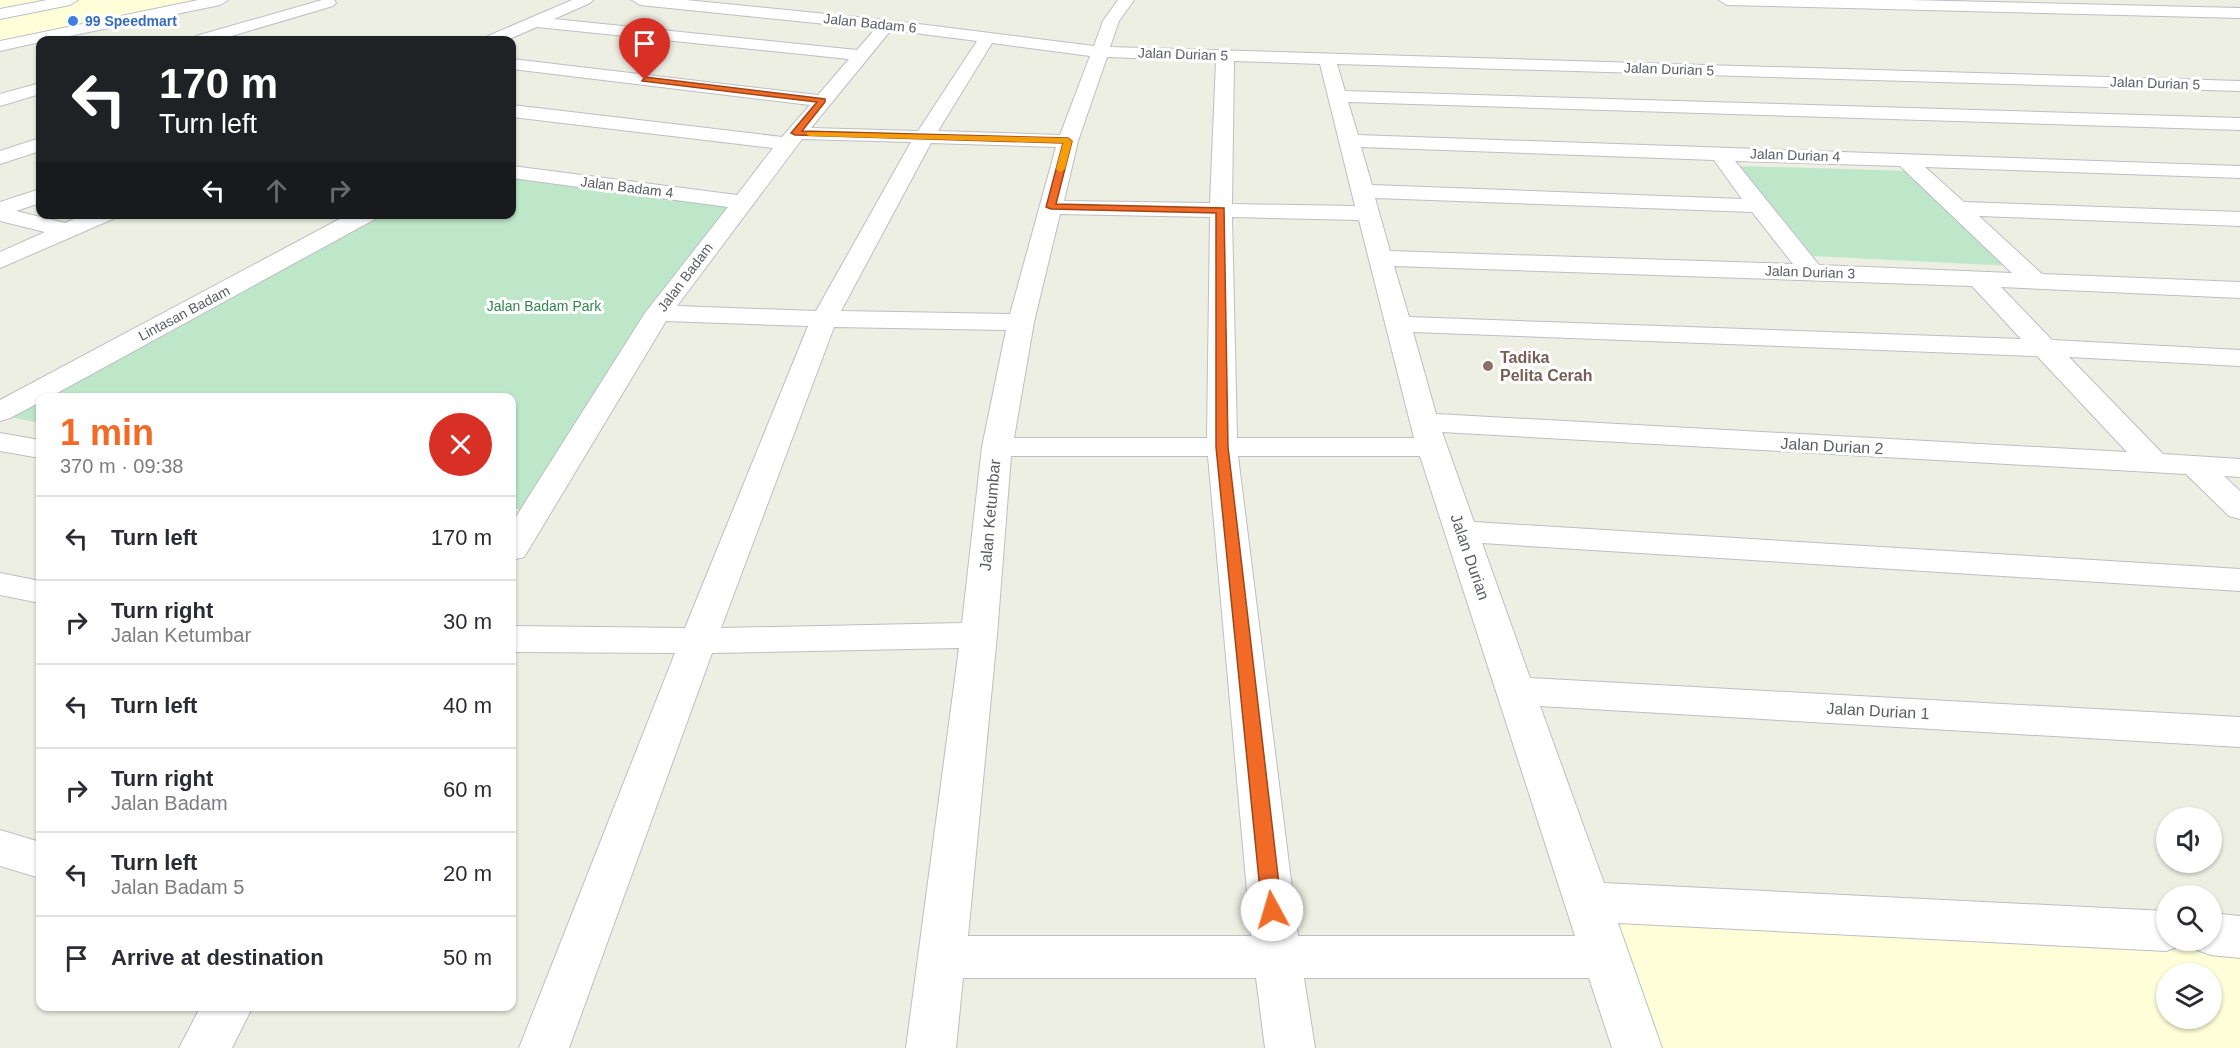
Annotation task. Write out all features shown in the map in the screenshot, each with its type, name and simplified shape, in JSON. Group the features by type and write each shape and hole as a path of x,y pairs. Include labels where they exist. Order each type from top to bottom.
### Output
{"street":[{"path":"0,14 70,0"},
{"path":"48,36 220,0"},
{"path":"503,36 585,0"},
{"name":"Jalan Badam 6","path":"640,0 887,25 1099,52"},
{"name":"Jalan Ketumbar","path":"931,1048 979,635 997,447 1021,322 1068,141 1111,21 1126,0"},
{"path":"1727,0 2240,13"},
{"path":"216,36 328,3"},
{"path":"534,22 861,55"},
{"name":"Jalan Badam","path":"516,535 657,312 791,138 887,25"},
{"path":"0,46 36,38"},
{"path":"544,1048 698,641 824,319 924,137 987,38"},
{"name":"Jalan Durian 5","path":"1099,52 2240,86"},
{"path":"1225,56 1221,210 1222,447 1277,957 1290,1048"},
{"name":"Jalan Durian","path":"1327,58 1428,435 1638,1048"},
{"path":"516,64 823,101"},
{"path":"1758,72 1840,157"},
{"path":"0,100 36,89"},
{"path":"1337,96 2240,124"},
{"path":"516,111 791,138 924,137 1068,141"},
{"name":"Jalan Durian 4","path":"1349,141 2240,172"},
{"path":"0,158 36,145"},
{"path":"1719,153 1758,206 1812,272"},
{"path":"1904,159 2035,281"},
{"name":"Jalan Badam 4","path":"516,173 742,202"},
{"path":"0,208 36,197"},
{"path":"1051,207 1221,210 1365,202 1758,206"},
{"path":"1959,209 2240,219"},
{"path":"0,214 68,231"},
{"path":"0,261 94,219"},
{"name":"Lintasan Badam","path":"0,412 358,219"},
{"name":"Jalan Durian 3","path":"1380,258 1812,272 2240,290"},
{"path":"1979,279 2155,464"},
{"path":"657,312 824,319 1021,322"},
{"path":"1398,324 2045,348 2240,358"},
{"name":"Jalan Durian 2","path":"997,447 1222,447 1428,435 2240,468"},
{"path":"0,442 36,448"},
{"path":"2195,466 2240,509"},
{"path":"1461,531 2240,580"},
{"path":"516,639 698,641 979,635"},
{"name":"Jalan Durian 1","path":"1515,691 2240,732"},
{"path":"0,848 36,859"},
{"path":"1587,902 2156,930"},
{"path":"2222,935 2240,936"},
{"path":"942,957 1606,957"},
{"path":"204,1048 226,1011"}],"shaded area":[{"path":"0,0 209,0 36,36 0,44"},
{"path":"1566,893 2156,939 2156,951 2222,951 2222,939 2240,937 2240,1048 1616,1048"}],"green space":[{"path":"1740,166 1909,171 2011,266 1813,256"},
{"name":"Jalan Badam Park","path":"516,173 742,202 522,510 516,509 516,393 47,393 363,219 516,219"},
{"name":"Jalan Badam Park","path":"36,399 36,422 5,416"}],"slow traffic":[{"path":"810,133 1068,141 1060,169"}],"place":[{"name":"99 Speedmart","path":"73,21"},
{"name":"Tadika Pelita Cerah","path":"1488,366"}],"route":[{"path":"645,80 823,101 795,133 1068,141 1051,207 1221,210 1222,447 1272,910"}]}
